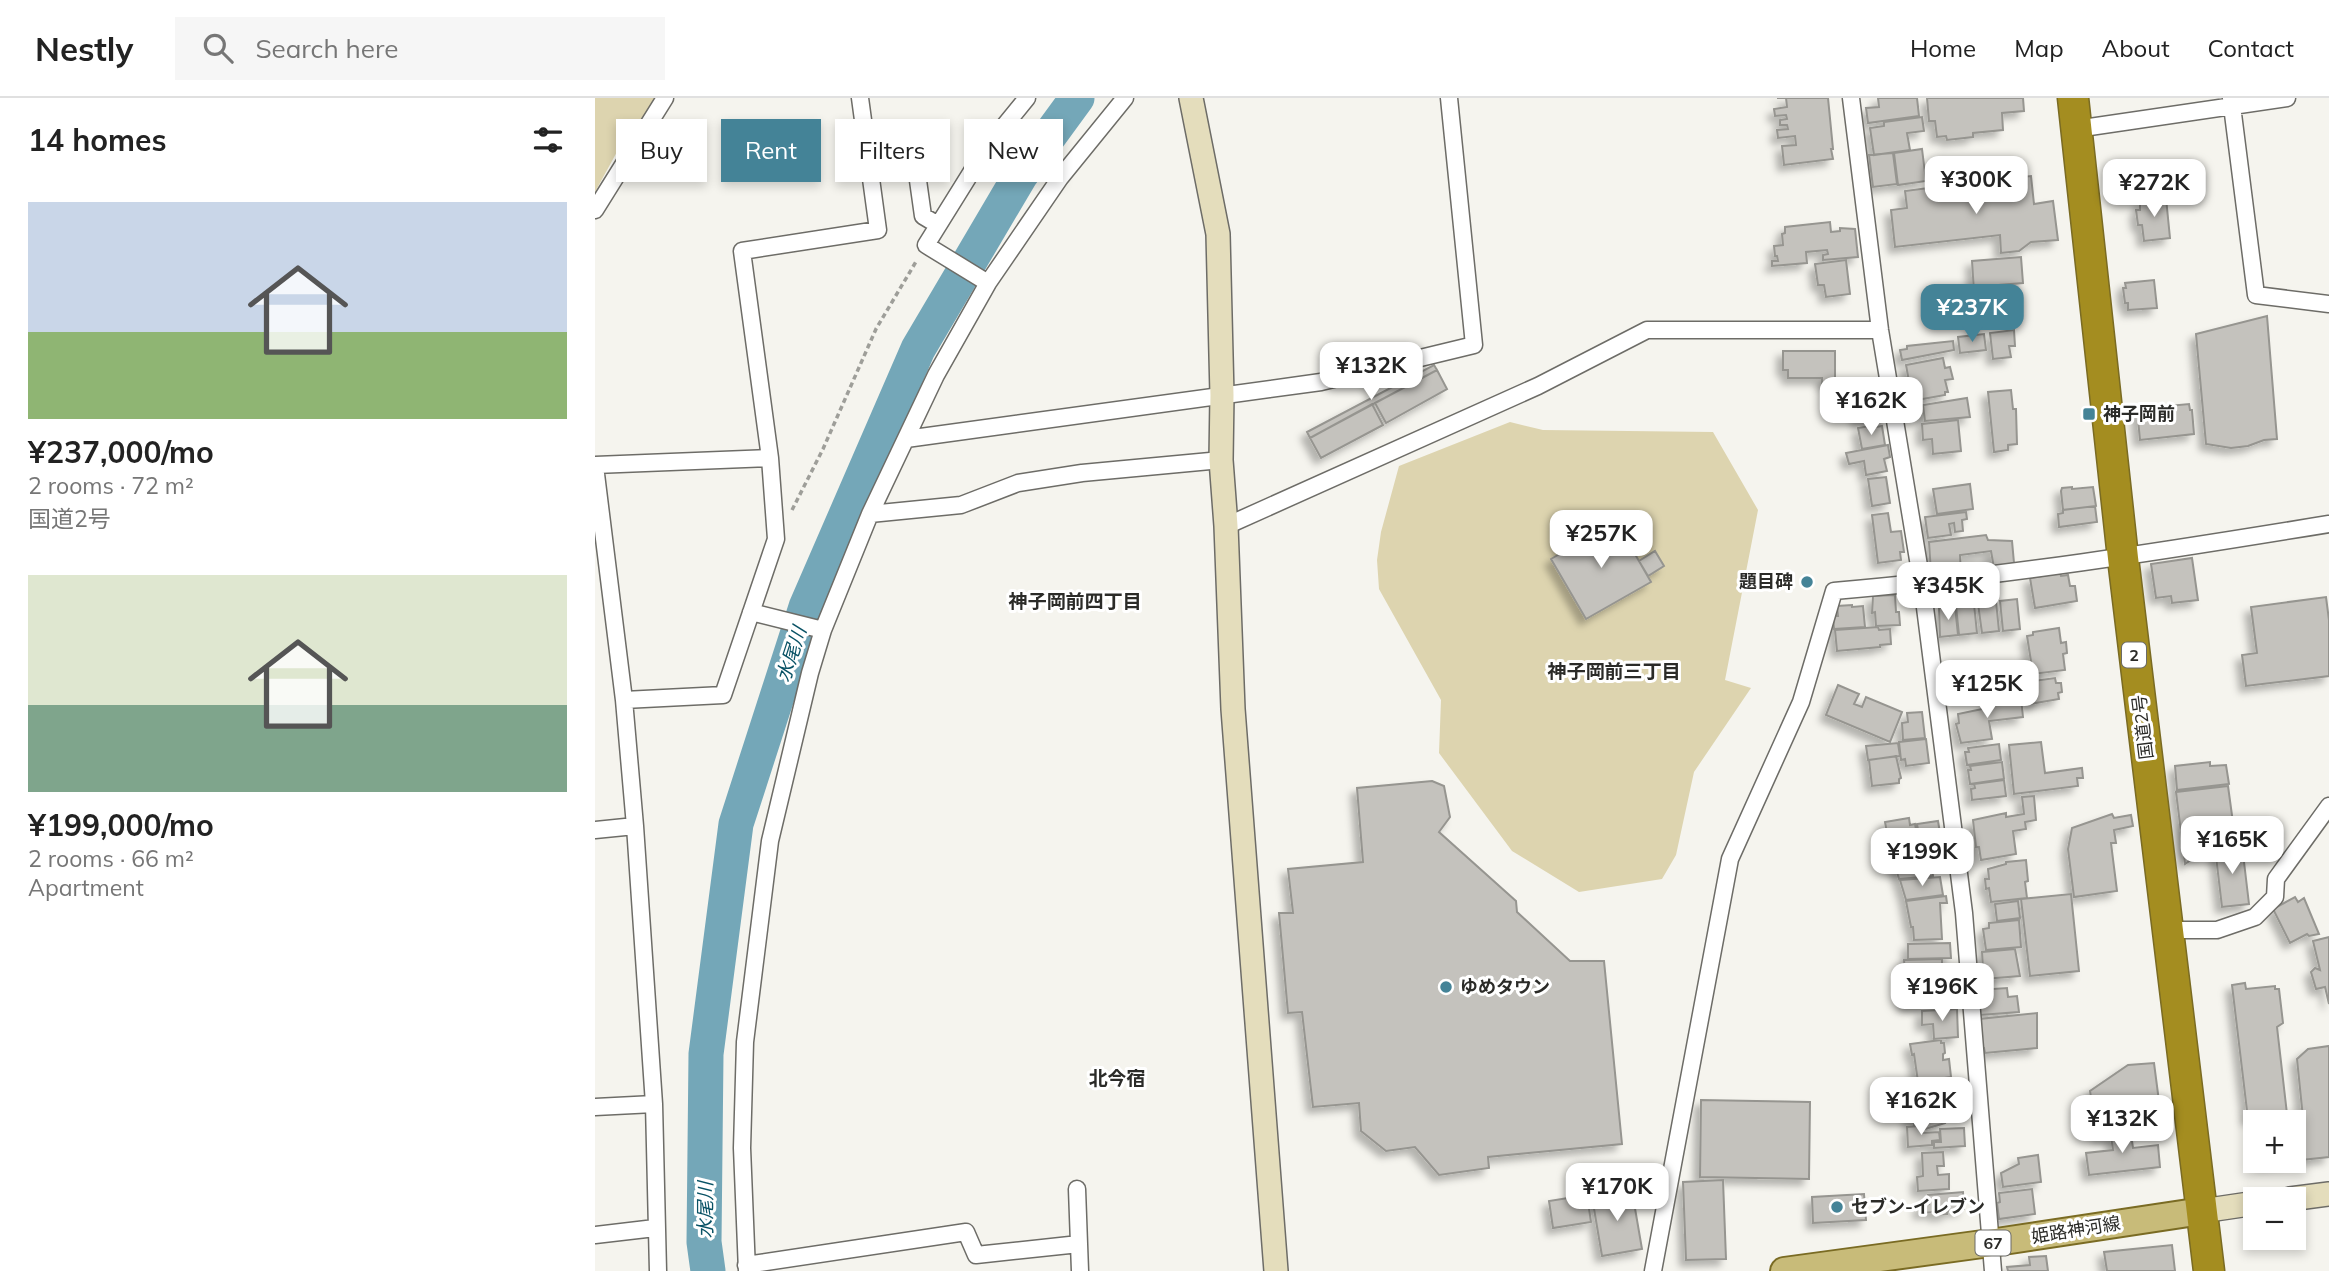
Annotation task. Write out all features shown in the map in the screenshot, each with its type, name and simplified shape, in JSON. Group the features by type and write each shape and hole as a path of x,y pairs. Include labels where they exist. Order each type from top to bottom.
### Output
{"highway":[{"name":"国道2号","path":"2073,98 2123,558 2209,1271"}],"main road":[{"name":"姫路神河線","path":"1784,1271 2202,1210"}],"street":[{"path":"595,210 665,98"},
{"path":"860,98 863,119"},
{"path":"988,282 926,245 987,147 1027,98"},
{"path":"1079,1244 976,1255 966,1231 746,1268 742,1148 745,1042 770,841 810,673 823,630 870,514 936,375 988,282 1060,178 1125,98"},
{"path":"1191,98 1217,234 1222,395 1221,460 1233,709 1276,1271"},
{"path":"906,439 1321,382 1474,345 1449,98"},
{"path":"1851,98 1880,330 1922,584 1964,913 1993,1271"},
{"path":"2076,129 2231,102 2287,98"},
{"path":"2231,102 2256,295 2329,304"},
{"path":"624,700 723,695 776,539 770,458 741,251 878,230 871,182"},
{"path":"918,182 923,216 938,225"},
{"path":"1226,526 1538,386 1647,330 1880,330"},
{"path":"658,1271 654,1104 635,826 624,700 595,466 770,458"},
{"path":"870,514 961,505 1018,483 1069,475 1221,460"},
{"path":"1653,1271 1730,859 1801,702 1834,591 1922,584 2123,558 2329,524"},
{"path":"751,612 823,630"},
{"path":"2167,930 2217,930 2255,917 2275,897 2276,879 2329,806"},
{"path":"595,830 635,826"},
{"path":"595,1107 654,1104"},
{"path":"1077,1189 1080,1271"},
{"path":"2306,1197 2329,1194"},
{"path":"2202,1210 2243,1205"},
{"path":"595,1235 655,1228"}],"path":[{"path":"776,539 823,449 876,329 926,245"}],"shaded area":[{"path":"595,98 656,98 641,119 616,119 616,154 595,192"},
{"path":"1510,422 1543,430 1713,432 1758,510 1725,680 1751,688 1694,772 1676,855 1662,879 1579,892 1512,851 1439,753 1441,700 1379,589 1377,560 1381,532 1399,466"}],"building":[{"path":"1786,98 1828,98 1833,159 1784,165 1782,146 1796,145 1795,136 1778,138 1777,130 1788,129 1787,125 1780,125 1780,120 1787,119 1786,115 1775,116 1774,109 1787,107"},
{"path":"1878,98 1917,98 1919,116 1868,123 1866,108 1879,107"},
{"path":"1927,98 2023,98 2024,111 2002,113 2003,130 1973,133 1973,137 1947,140 1946,136 1937,137 1935,121 1929,121"},
{"path":"1922,117 1924,131 1907,133 1910,150 1874,155 1870,128 1884,126 1884,122"},
{"path":"1922,149 1926,181 1898,185 1894,153"},
{"path":"1893,153 1897,184 1873,187 1869,155"},
{"path":"2031,176 2034,204 2053,201 2058,240 2031,242 2019,251 2001,253 2000,235 1895,247 1891,210 1907,208 1905,191 1959,184 1960,197 1995,194 1993,180"},
{"path":"2166,198 2170,238 2144,241 2136,210 2140,210 2140,201"},
{"path":"1830,222 1831,232 1840,231 1840,228 1855,229 1858,257 1823,260 1823,255 1828,254 1827,250 1806,252 1807,263 1772,266 1772,261 1778,261 1774,246 1783,245 1782,234 1785,233 1785,227"},
{"path":"2021,257 2023,283 1987,286 1987,291 1974,292 1972,261"},
{"path":"1846,260 1850,294 1826,297 1824,285 1818,285 1815,264"},
{"path":"2154,280 2157,308 2128,310 2123,288 2126,288 2125,283"},
{"path":"2267,316 2277,439 2231,448 2206,444 2196,334"},
{"path":"2014,330 2015,346 2009,346 2011,357 1993,359 1990,333"},
{"path":"1984,334 1986,350 1960,353 1958,337"},
{"path":"1953,341 1954,350 1902,360 1900,350 1907,349 1907,346"},
{"path":"1783,351 1835,351 1835,383 1822,383 1822,378 1788,378 1788,370 1783,370"},
{"path":"1943,358 1945,368 1950,367 1953,379 1945,380 1948,392 1945,392 1945,395 1906,402 1904,388 1910,387 1906,365"},
{"path":"1434,365 1437,370 1310,438 1307,432"},
{"path":"1437,370 1447,389 1386,423 1375,403"},
{"path":"1878,379 1882,403 1850,408 1846,389"},
{"path":"2011,390 2013,409 2016,409 2017,444 2008,445 2008,450 1994,452 1988,392"},
{"path":"1967,398 1970,417 1925,421 1923,405"},
{"path":"1372,404 1383,425 1321,458 1310,438"},
{"path":"1884,404 1886,420 1858,421 1855,409"},
{"path":"2189,404 2194,434 2140,440 2137,409"},
{"path":"1958,420 1961,451 1933,454 1932,439 1923,440 1922,424"},
{"path":"1882,426 1885,445 1862,449 1858,428"},
{"path":"1888,445 1890,457 1884,459 1887,471 1866,475 1864,461 1849,464 1846,453"},
{"path":"1886,477 1890,503 1872,506 1868,479"},
{"path":"1970,484 1973,509 1937,514 1933,489"},
{"path":"2093,487 2096,506 2063,510 2062,488"},
{"path":"2095,506 2097,522 2059,527 2058,514 2063,513 2063,510"},
{"path":"1966,512 1967,519 1962,520 1963,531 1955,532 1954,523 1949,524 1951,535 1928,538 1925,517"},
{"path":"1888,513 1891,532 1901,531 1904,552 1900,552 1901,560 1878,563 1872,515"},
{"path":"1616,521 1651,582 1586,619 1551,559"},
{"path":"1986,535 1988,540 2012,541 2014,563 1994,568 1991,551 1960,555 1961,572 1931,573 1929,542"},
{"path":"1655,551 1664,566 1648,576 1639,561"},
{"path":"2192,558 2198,600 2172,603 2171,596 2156,598 2151,564"},
{"path":"2060,573 2061,576 2068,575 2070,586 2075,586 2077,601 2035,608 2030,578"},
{"path":"1895,595 1900,625 1876,626 1875,612 1872,613 1873,596"},
{"path":"2326,597 2329,620 2329,676 2246,686 2242,655 2257,653 2251,607"},
{"path":"2017,599 2020,629 2003,631 2000,601"},
{"path":"1996,601 1999,631 1982,633 1978,604"},
{"path":"1974,604 1977,633 1959,635 1956,606"},
{"path":"1837,606 1863,606 1865,627 1834,629 1833,616 1838,616"},
{"path":"1955,606 1958,635 1940,637 1939,608"},
{"path":"1878,627 1879,630 1890,629 1891,644 1837,651 1835,630"},
{"path":"2059,628 2061,643 2066,642 2067,653 2063,654 2065,670 2033,674 2027,636 2033,635 2033,632"},
{"path":"2055,678 2056,683 2061,683 2062,692 2058,693 2059,699 2030,704 2026,682"},
{"path":"1838,685 1859,694 1854,704 1862,707 1866,697 1902,712 1890,742 1826,715"},
{"path":"2021,698 2023,717 1989,721 1992,739 1961,743 1956,724 1959,723 1958,714 1992,707 1991,702"},
{"path":"1922,712 1925,738 1903,740 1902,723 1908,722 1907,713"},
{"path":"1926,739 1929,763 1906,766 1905,759 1901,760 1899,742"},
{"path":"2041,742 2045,773 2082,768 2083,778 2077,778 2078,786 2014,794 2009,745"},
{"path":"1898,743 1900,756 1868,760 1866,746"},
{"path":"1999,744 2001,760 1967,765 1965,752 1969,752 1968,748"},
{"path":"1896,756 1901,778 1899,783 1872,786 1869,760"},
{"path":"2002,762 2004,779 1970,784 1970,766"},
{"path":"2210,762 2210,766 2226,765 2229,784 2177,790 2175,766"},
{"path":"2004,780 2006,796 1972,800 1971,789 1975,788 1974,784"},
{"name":"ゆめタウン","path":"1432,781 1444,786 1450,817 1439,832 1516,901 1517,912 1570,961 1604,961 1622,1144 1488,1157 1489,1168 1439,1175 1415,1147 1386,1151 1361,1131 1359,1103 1313,1107 1302,1012 1288,1013 1279,913 1293,913 1288,869 1363,862 1357,788"},
{"path":"2228,786 2234,830 2185,864 2176,792"},
{"path":"2034,796 2036,820 2025,822 2026,829 2013,831 2016,854 1981,860 1979,847 1976,847 1973,820 2006,813 2006,817 2024,814 2022,797"},
{"path":"2112,814 2114,818 2131,815 2133,826 2114,830 2116,843 2111,843 2117,891 2074,897 2068,849 2072,828"},
{"path":"1909,818 1910,825 1915,824 1919,845 1890,850 1885,822"},
{"path":"1938,821 1943,851 1922,854 1917,824"},
{"path":"2242,845 2249,904 2222,907 2215,848"},
{"path":"1931,856 1933,876 1899,879 1893,859"},
{"path":"2026,860 2027,898 1991,902 1985,879 1989,879 1988,869 2006,862"},
{"path":"1940,877 1943,895 1906,900 1900,880"},
{"path":"2071,894 2079,971 2030,976 2021,899"},
{"path":"1946,896 1947,903 1940,903 1942,939 1914,940 1906,901"},
{"path":"2295,897 2298,902 2304,898 2319,934 2307,934 2290,943 2273,909"},
{"path":"2018,901 2020,918 1997,921 1995,904"},
{"path":"2019,920 2021,947 1986,950 1983,929 1989,928 1989,923"},
{"path":"2329,937 2329,1004 2325,987 2316,989 2311,972 2315,968 2320,970 2313,941"},
{"path":"1950,943 1951,958 1908,959 1908,944"},
{"path":"2015,949 2020,976 1984,979 1984,974 1989,974 1989,969 1983,969 1982,952"},
{"path":"1942,959 1942,973 1905,974 1904,960"},
{"path":"1947,975 1947,987 1904,988 1904,976"},
{"path":"2245,983 2246,989 2275,986 2275,989 2279,989 2283,1023 2277,1027 2287,1110 2247,1110 2232,985"},
{"path":"2007,988 2008,997 2017,996 2019,1012 1980,1015 1977,990"},
{"path":"1913,990 1947,990 1947,1004 1905,1005 1905,993 1913,993"},
{"path":"1957,1009 1958,1037 1934,1039 1933,1024 1922,1025 1922,1011"},
{"path":"2037,1013 2037,1048 1985,1053 1979,1019"},
{"path":"1941,1040 1945,1053 1943,1060 1949,1059 1951,1077 1918,1082 1910,1044"},
{"path":"2329,1046 2329,1157 2306,1159 2306,1110 2302,1110 2297,1059 2308,1049"},
{"path":"2154,1063 2160,1109 2157,1109 2158,1120 2125,1124 2124,1116 2113,1118 2114,1125 2092,1127 2090,1091 2128,1065"},
{"path":"1940,1084 1941,1087 1944,1086 1947,1103 1941,1104 1945,1123 1922,1130 1921,1125 1914,1126 1913,1121 1909,1121 1909,1091"},
{"path":"1701,1100 1810,1102 1809,1179 1700,1177"},
{"path":"1919,1126 1922,1133 1939,1132 1940,1140 1932,1141 1932,1145 1908,1147 1907,1127"},
{"path":"1964,1128 1965,1146 1934,1148 1934,1142 1941,1142 1940,1129"},
{"path":"2133,1129 2133,1148 2158,1145 2160,1167 2089,1175 2086,1153 2113,1150 2111,1136 2099,1137 2098,1133"},
{"path":"1943,1152 1944,1166 1937,1166 1938,1175 1949,1174 1949,1189 1918,1191 1917,1177 1923,1176 1922,1153"},
{"path":"2038,1155 2041,1182 2003,1187 2001,1173 2019,1164 2018,1158"},
{"path":"1723,1180 1726,1259 1686,1260 1683,1182"},
{"path":"2032,1189 2035,1214 1999,1219 1999,1193"},
{"path":"1632,1191 1642,1249 1602,1256 1592,1197"},
{"path":"1963,1192 1964,1209 1947,1211 1947,1214 1920,1213 1919,1205 1929,1204 1928,1195"},
{"path":"1864,1194 1866,1220 1813,1223 1812,1197"},
{"path":"1587,1195 1591,1222 1553,1228 1549,1201"},
{"path":"2172,1245 2175,1271 2107,1271 2104,1252"},
{"path":"2046,1256 2048,1271 2008,1271 2007,1267 2030,1265 2029,1257"}],"waterway":[{"name":"水尾川","path":"708,1271 704,1242 706,1054 736,824 806,607 918,349 1020,176 1077,98"}],"place":[{"name":"神子岡前","path":"2089,414"},
{"name":"題目碑","path":"1807,582"},
{"name":"ゆめタウン","path":"1446,987"},
{"name":"セブン-イレブン","path":"1837,1207"}],"district":[{"name":"神子岡前四丁目","path":"1075,601"},
{"name":"神子岡前三丁目","path":"1614,671"},
{"name":"北今宿","path":"1117,1078"}]}
